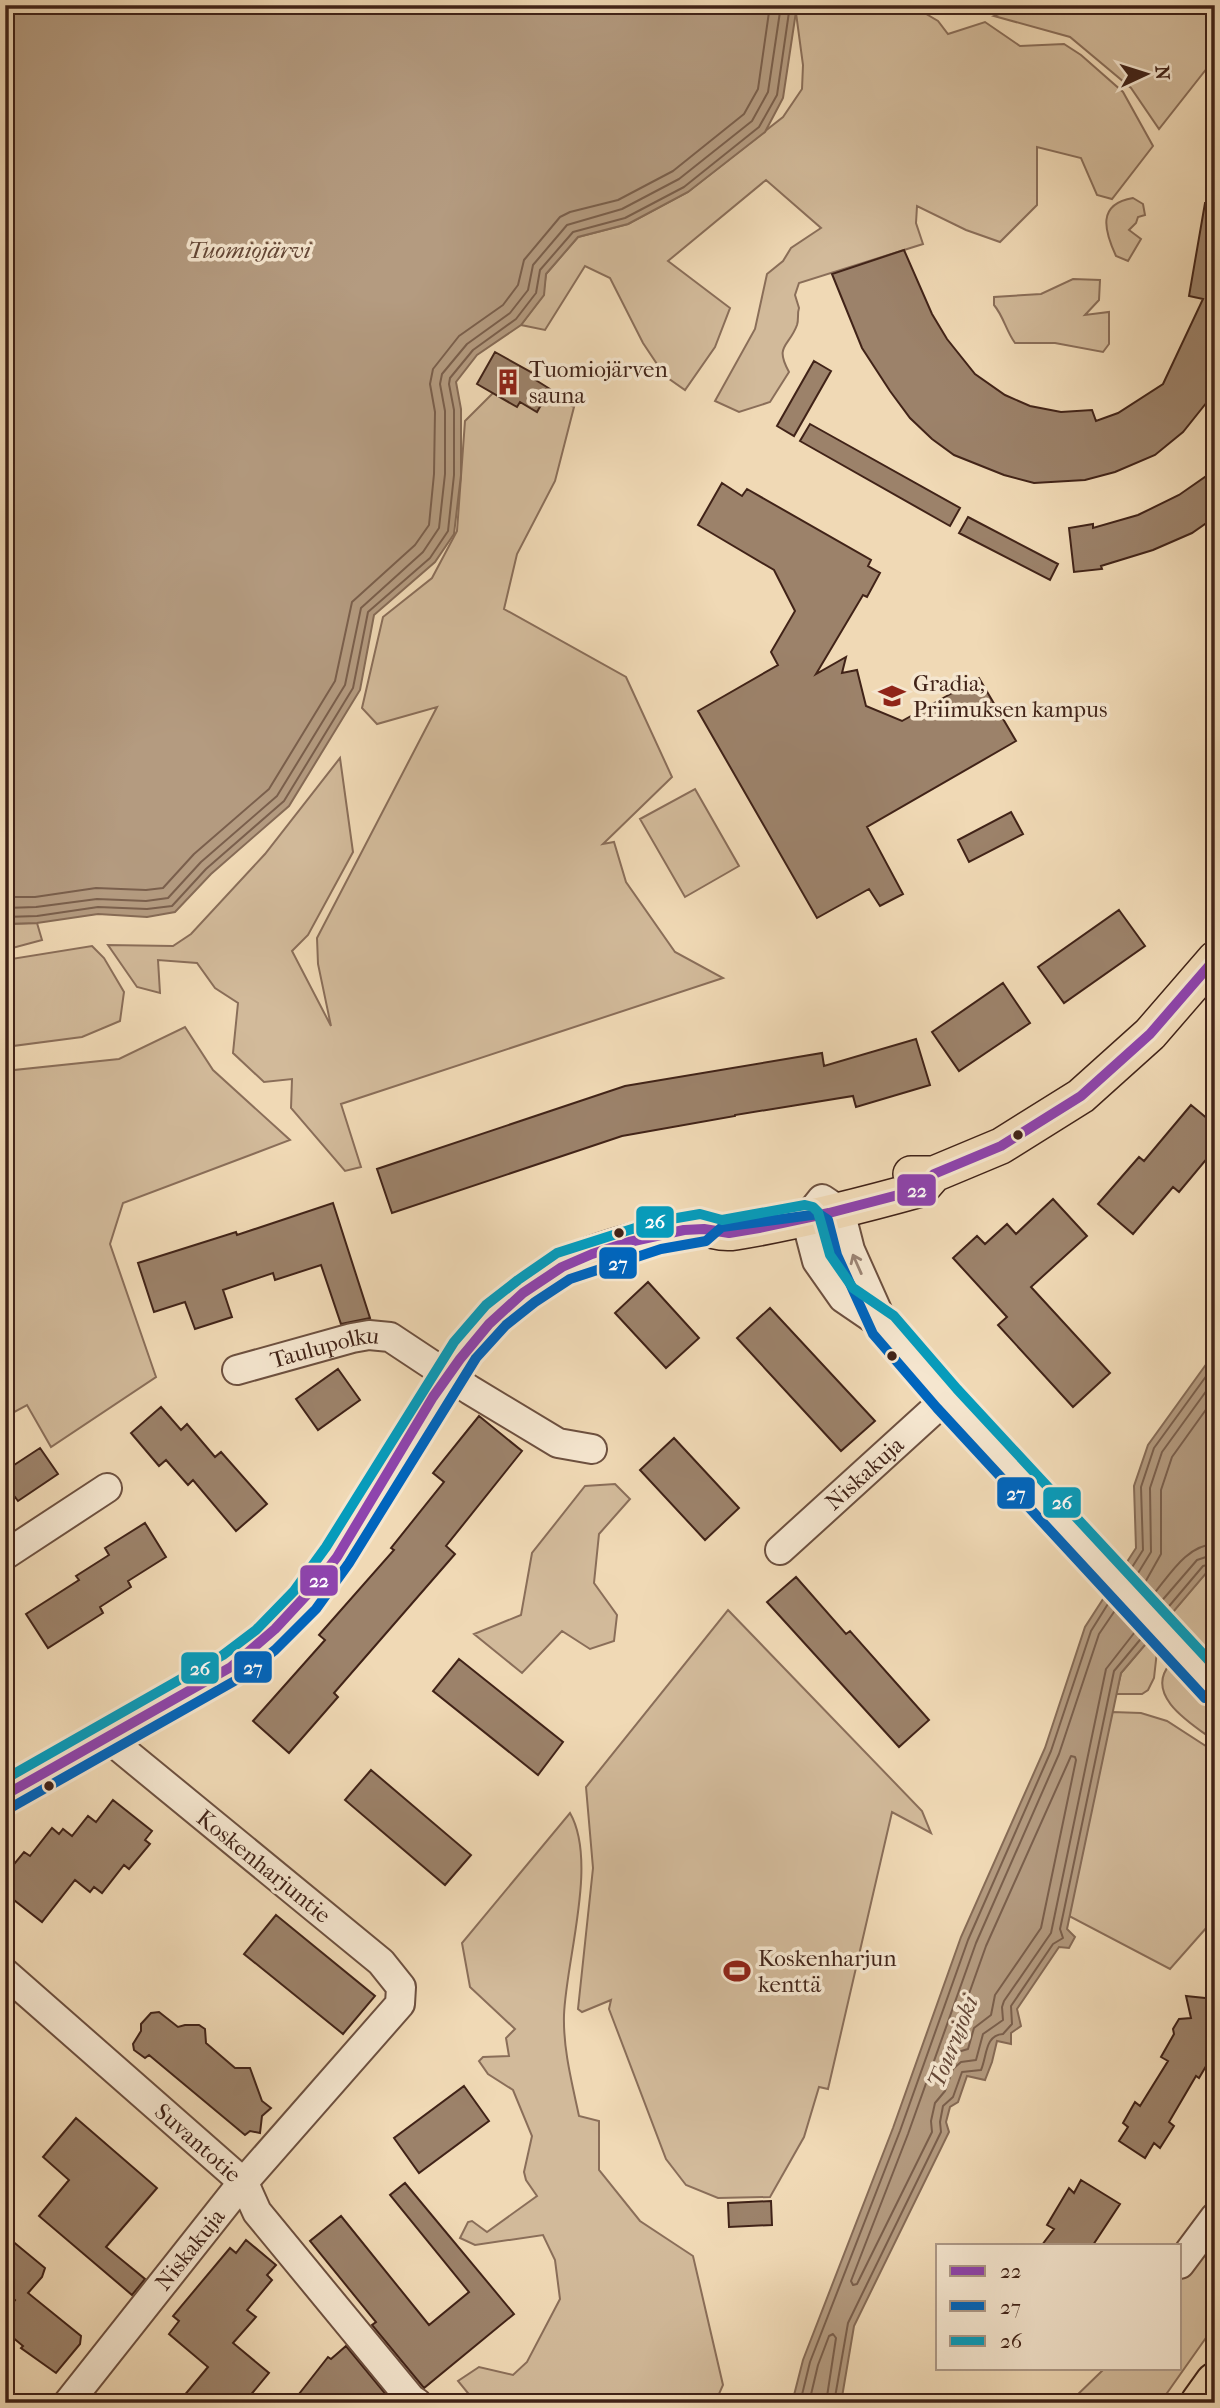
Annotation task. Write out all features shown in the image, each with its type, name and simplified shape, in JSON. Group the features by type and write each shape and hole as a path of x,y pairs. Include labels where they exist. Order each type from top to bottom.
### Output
{"highway":[{"path":"1200,2403 1215,2382"}],"main road":[{"path":"5,1795 231,1667 265,1640 305,1600 338,1555 465,1350 496,1315 527,1290 563,1266 658,1235 701,1228 716,1214 823,1210 914,1174 934,1174 1001,1146 1081,1096 1150,1034 1215,959"}],"street":[{"path":"823,1210 817,1261 843,1298 884,1326 1206,1679"},
{"name":"Taulupolku","path":"237,1370 369,1335 390,1337 558,1443 593,1449"},
{"name":"Niskakuja","path":"780,1550 947,1398"},
{"path":"5,1555 107,1488"},
{"name":"Koskenharjuntie","path":"108,1738 381,1962 401,1987 400,2004"},
{"name":"Suvantotie","path":"5,1973 244,2183 257,2212 417,2403"},
{"name":"Niskakuja","path":"68,2403 244,2183 400,2004"},
{"path":"1182,2261 1215,2217"}],"shaded area":[{"path":"797,5 911,5 938,21 948,34 985,22 1020,46 1064,44 1081,55 1123,92 1153,146 1112,199 1097,195 1081,158 1037,147 1037,205 1000,242 966,230 917,206 916,223 923,244 799,283 795,295 799,308 798,323 783,351 789,372 770,402 739,412 715,401 755,329 767,274 783,261 791,248 821,228 766,180 668,261 730,308 715,347 685,390 665,376 643,343 610,278 585,266 545,330 521,325 543,295 546,274 578,237 628,224 688,192 783,117 802,89 803,65"},
{"path":"1020,5 1215,5 1215,58 1159,129 1131,88 1070,37 994,16"},
{"path":"1133,198 1143,204 1145,215 1138,217 1129,230 1141,239 1128,261 1116,256 1106,219 1113,206"},
{"path":"1073,279 1100,280 1099,300 1085,315 1109,312 1109,344 1103,352 1055,343 1015,343 994,305 994,297 1041,294"},
{"path":"510,376 574,407 555,481 517,554 504,609 626,677 672,777 603,844 614,842 626,882 675,952 723,978 341,1104 361,1167 345,1171 291,1108 292,1079 264,1082 233,1053 238,1003 215,988 197,963 158,960 160,993 137,987 108,945 173,946 191,934 265,854 340,758 353,852 308,935 292,951 331,1026 318,964 317,938 437,707 377,724 362,708 383,617 432,578 457,531 465,421"},
{"path":"695,789 739,866 685,897 640,819"},
{"path":"37,923 42,940 5,950 5,924"},
{"path":"92,946 104,958 124,992 120,1021 82,1037 5,1047 5,960"},
{"path":"185,1027 213,1070 290,1140 123,1203 110,1244 156,1377 51,1447 27,1405 5,1417 5,1071 119,1059"},
{"path":"615,1484 630,1499 599,1534 594,1583 617,1615 614,1641 590,1649 562,1631 522,1673 474,1634 521,1615 532,1553 585,1486"},
{"path":"1215,1569 1215,1660 1171,1614 1207,1571"},
{"name":"Koskenharjun kenttä","path":"728,1610 922,1811 931,1833 892,1812 828,2089 819,2087 804,2137 770,2197 718,2198 686,2185 666,2159 609,2009 611,2000 582,2012 578,2009 593,1868 586,1787"},
{"path":"1148,1641 1157,1651 1154,1678 1148,1690 1142,1694 1116,1694 1121,1673"},
{"path":"1170,1664 1215,1708 1215,1741 1184,1718 1167,1698 1163,1676"},
{"path":"1112,1712 1141,1713 1167,1721 1215,1752 1215,1918 1170,1969 1069,1916"},
{"path":"570,1813 578,1833 581,1884 566,1992 564,2028 568,2066 579,2116 599,2121 599,2170 640,2221 693,2256 723,2385 715,2403 476,2403 458,2381 479,2367 513,2375 527,2362 560,2299 555,2260 543,2235 475,2245 460,2238 468,2222 472,2221 487,2232 537,2196 524,2172 532,2136 513,2090 488,2074 479,2061 483,2057 509,2056 506,2038 515,2029 470,1987 462,1943"},
{"path":"1215,2232 1215,2325 1160,2403 1072,2403 1103,2370 1182,2370 1182,2274"}],"water":[{"name":"Tuomiojärvi","path":"5,5 797,5 783,98 765,132 688,192 628,224 578,237 546,274 544,295 521,325 477,355 456,382 461,409 461,475 454,534 435,562 374,615 360,690 289,806 211,874 175,912 147,917 98,914 37,923 5,924"},
{"name":"Tourujoki","path":"1215,1352 1215,1569 1207,1572 1121,1673 1067,1929 1075,1937 1069,1948 1059,1947 1017,2009 1021,2026 1011,2033 1011,2044 997,2041 985,2080 967,2076 958,2102 950,2107 946,2122 949,2132 854,2326 841,2403 792,2403 803,2360 893,2128 961,1937 1045,1748 1085,1627 1136,1548 1134,1486 1148,1445"}],"building":[{"path":"1205,203 1215,204 1215,392 1183,432 1155,455 1115,472 1085,480 1034,483 1004,475 954,455 932,439 910,418 862,348 832,274 904,250 932,314 947,339 975,374 1005,395 1030,406 1061,412 1092,410 1096,421 1118,413 1163,384 1203,299 1189,296"},
{"name":"Tuomiojärven sauna","path":"495,352 536,375 534,379 550,389 537,412 520,402 517,407 477,384"},
{"path":"814,361 831,371 794,436 777,426"},
{"path":"810,424 960,508 950,526 800,441"},
{"path":"1215,470 1215,517 1192,533 1153,550 1101,566 1102,569 1074,572 1069,528 1093,524 1093,528 1138,515 1179,495"},
{"path":"722,483 742,496 747,489 871,560 868,566 880,573 867,597 863,595 816,674 846,657 842,673 857,670 866,706 902,721 979,678 1016,741 867,827 903,894 880,906 869,889 817,918 698,711 778,665 771,652 795,611 774,570 698,525"},
{"path":"968,517 1058,564 1050,580 959,533"},
{"path":"1011,812 1023,834 969,862 958,840"},
{"path":"1119,910 1145,946 1064,1003 1038,967"},
{"path":"1003,983 1030,1023 959,1071 932,1032"},
{"path":"916,1039 930,1085 856,1107 853,1096 622,1136 392,1213 377,1169 625,1086 822,1053 824,1066"},
{"path":"1191,1105 1215,1125 1215,1149 1179,1192 1173,1187 1133,1234 1098,1204 1139,1157 1144,1161"},
{"path":"1053,1199 1087,1236 1031,1287 1110,1373 1073,1407 998,1325 1007,1317 953,1258 977,1236 985,1244 1007,1224 1016,1234"},
{"path":"333,1203 370,1318 341,1324 321,1265 275,1280 273,1273 223,1290 232,1317 195,1329 185,1302 154,1312 138,1263 236,1232 237,1235"},
{"path":"648,1282 699,1338 666,1368 615,1313"},
{"path":"770,1308 875,1421 841,1451 737,1338"},
{"path":"338,1369 360,1400 318,1430 296,1399"},
{"path":"161,1407 181,1430 187,1424 215,1457 221,1452 267,1504 236,1531 193,1480 188,1485 166,1460 159,1466 131,1433"},
{"path":"479,1416 522,1451 446,1546 455,1554 334,1693 338,1697 289,1753 253,1721 325,1640 319,1635 394,1550 391,1548 444,1482 433,1473"},
{"path":"674,1438 739,1508 705,1540 640,1470"},
{"path":"40,1448 58,1474 18,1501 15,1497 5,1503 5,1471"},
{"path":"145,1523 166,1557 128,1581 131,1587 100,1607 103,1613 48,1648 26,1614 79,1580 76,1576 109,1555 105,1548"},
{"path":"796,1577 846,1634 850,1631 929,1720 899,1747 767,1602"},
{"path":"459,1659 563,1742 538,1775 433,1691"},
{"path":"371,1770 471,1855 445,1885 345,1800"},
{"path":"113,1800 152,1831 145,1840 150,1844 129,1869 124,1865 102,1893 94,1887 90,1892 75,1880 42,1922 5,1893 5,1875 24,1852 30,1856 52,1828 59,1834 63,1829 72,1836 88,1816 96,1822"},
{"path":"276,1915 375,1996 343,2034 244,1954"},
{"path":"1186,1996 1205,1998 1215,2004 1215,2051 1199,2078 1196,2076 1169,2122 1174,2126 1160,2148 1154,2143 1145,2158 1119,2141 1128,2127 1123,2123 1135,2102 1140,2106 1168,2061 1161,2057 1179,2019 1191,2018"},
{"path":"159,2012 178,2027 199,2025 205,2029 206,2043 235,2068 250,2068 262,2101 271,2108 262,2116 260,2133 250,2131 245,2135 149,2055 145,2058 134,2050 133,2044 141,2031 141,2024 151,2013"},
{"path":"464,2086 489,2121 419,2173 394,2138"},
{"path":"76,2118 157,2188 106,2247 145,2279 132,2295 39,2216 69,2180 43,2157"},
{"path":"1081,2180 1120,2204 1094,2244 1043,2244 1054,2229 1047,2225 1069,2188 1074,2193"},
{"path":"405,2183 514,2314 424,2388 372,2325 376,2322 310,2241 341,2216 429,2325 469,2292 390,2195"},
{"path":"771,2201 772,2225 729,2227 728,2203"},
{"path":"5,2235 45,2268 42,2277 28,2293 81,2336 80,2344 56,2373 21,2348 23,2346 5,2331 5,2313 15,2300 5,2291"},
{"path":"246,2240 276,2265 267,2275 272,2280 247,2310 256,2317 233,2343 269,2373 244,2403 178,2403 208,2367 169,2334 179,2321 173,2316 230,2248 236,2253"},
{"path":"346,2346 393,2403 292,2403 328,2357 331,2359"}],"transit line":[{"name":"22","path":"5,1795 231,1667 275,1629 314,1587 337,1557 433,1397 460,1359 489,1324 523,1293 562,1267 629,1242 684,1230 704,1229 729,1233 759,1228 921,1189 934,1174 1001,1146 1081,1096 1150,1034 1215,959"},
{"name":"26","path":"5,1779 223,1655 256,1630 294,1591 326,1547 454,1342 486,1305 557,1253 654,1222 700,1214 722,1220 805,1205 813,1207 818,1212 830,1255 853,1288 894,1316 957,1389 1215,1667"},
{"name":"27","path":"12,1807 238,1679 275,1650 316,1609 349,1563 476,1358 506,1325 535,1302 570,1279 661,1249 706,1241 722,1227 819,1214 828,1220 837,1255 873,1334 937,1408 1205,1698"}],"place":[{"name":"Tuomiojärven sauna","path":"508,382"},
{"name":"Gradia, Priimuksen kampus","path":"892,696"},
{"name":"Koskenharjun kenttä","path":"737,1971"}]}
